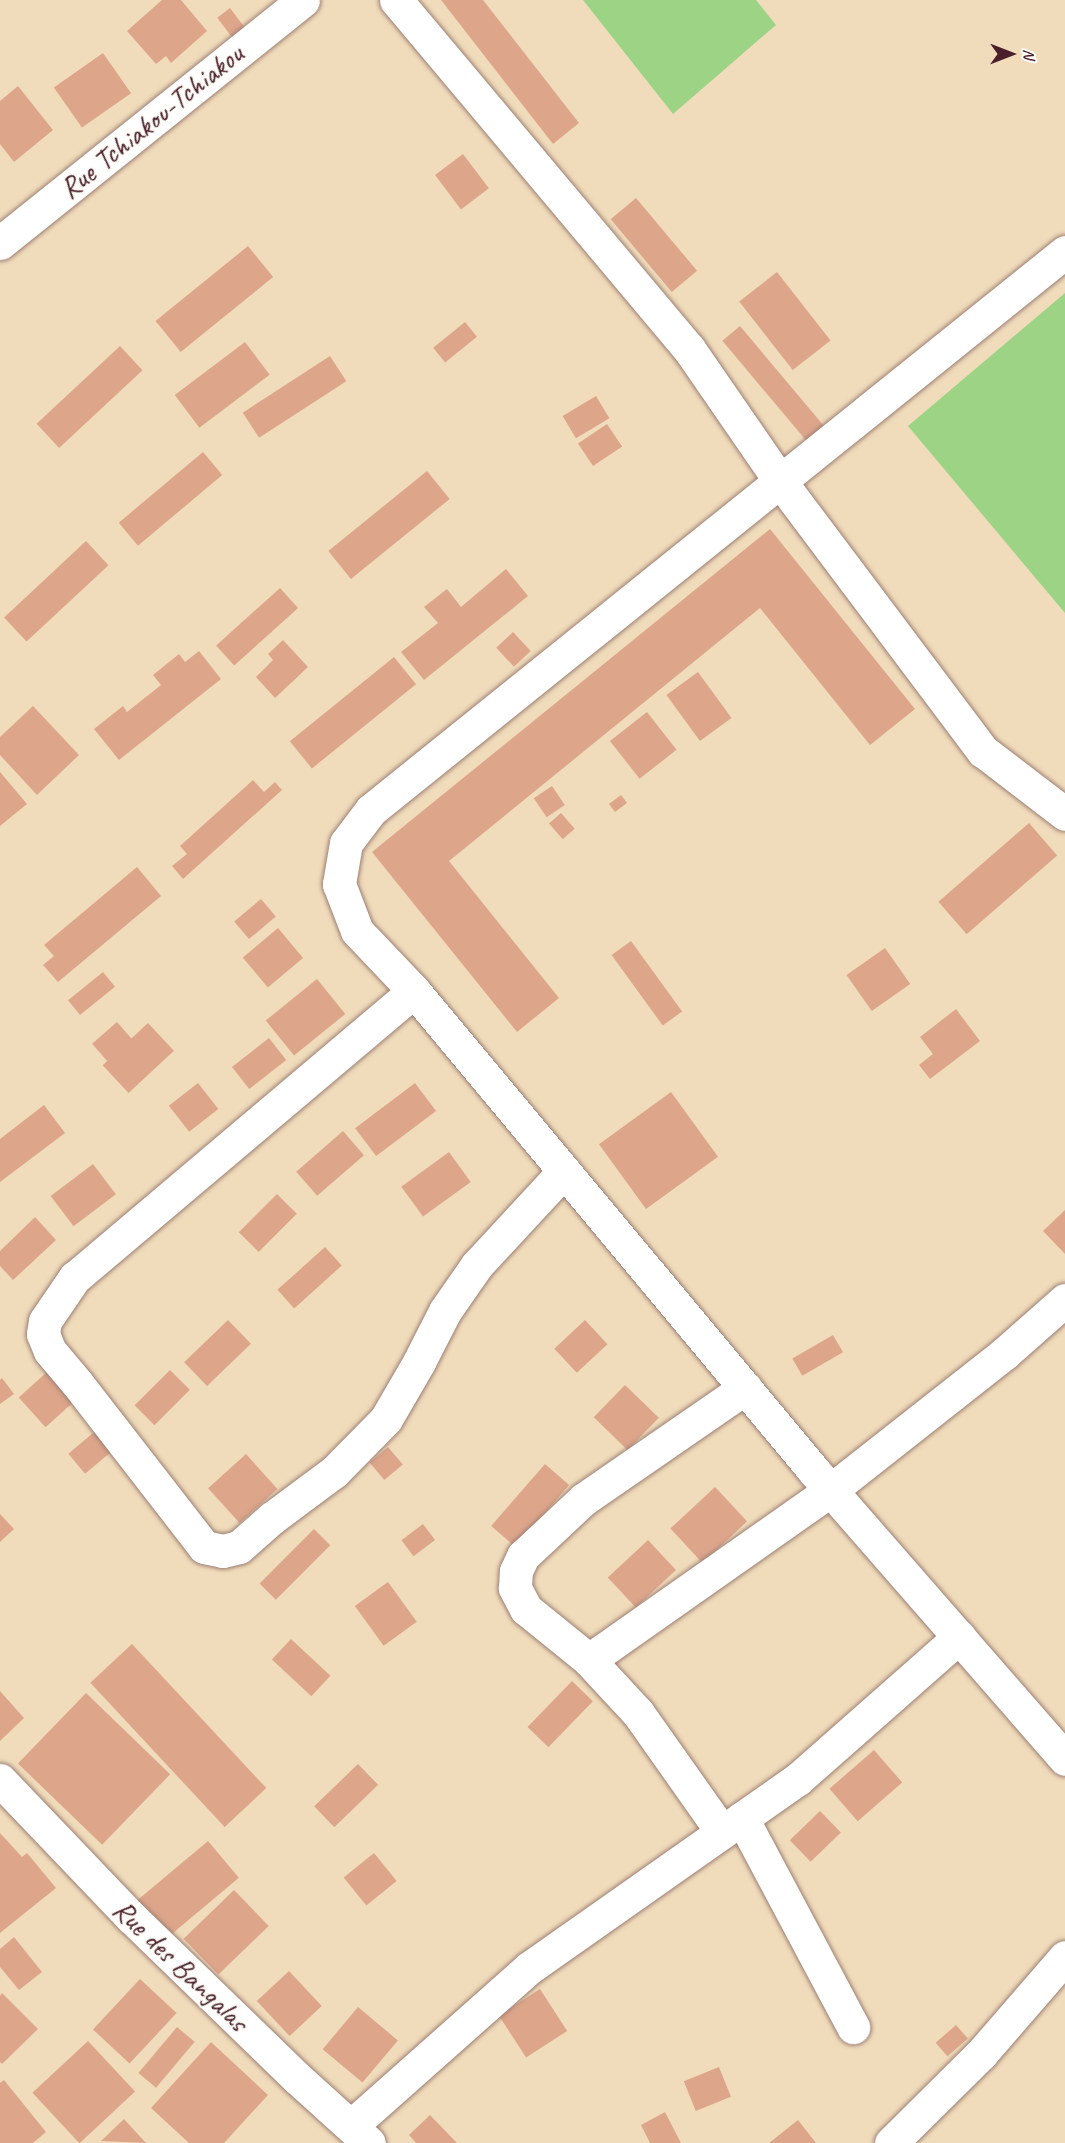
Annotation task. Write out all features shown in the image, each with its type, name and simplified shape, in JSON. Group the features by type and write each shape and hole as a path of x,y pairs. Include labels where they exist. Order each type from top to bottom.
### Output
{"street":[{"name":"Rue Tchiakou-Tchiakou","path":"3,235 303,0"},
{"path":"396,0 689,350 780,481 983,751 1065,813"},
{"path":"1065,252 371,810 346,843 339,884 357,931 414,991 831,1490 1065,1759"},
{"path":"414,991 75,1277 45,1321 43,1334 50,1351 204,1547 223,1551 239,1547 272,1518 334,1472 386,1419 420,1362 444,1311 477,1265 564,1171"},
{"path":"589,1660 831,1490 1005,1353 1065,1300"},
{"path":"745,1388 584,1499 523,1556 516,1571 515,1588 526,1609 589,1660 638,1713 732,1825 853,2027"},
{"path":"360,2135 529,1968 798,1779 959,1637"},
{"name":"Rue des Bangalas","path":"0,1780 131,1917 360,2135"},
{"path":"891,2143 981,2054 1065,1957"}],"green space":[{"path":"583,0 756,0 776,25 673,114"},
{"path":"1065,293 1065,613 908,426"}],"building":[{"path":"162,0 181,0 207,31 171,63 166,56 156,64 127,31"},
{"path":"441,0 483,0 579,123 553,144"},
{"path":"230,8 248,32 235,42 217,18"},
{"path":"103,53 131,93 82,128 54,87"},
{"path":"18,86 53,130 14,162 0,144 0,101"},
{"path":"463,154 489,188 461,209 435,175"},
{"path":"636,198 697,271 672,292 611,219"},
{"path":"248,246 273,277 181,352 156,321"},
{"path":"777,272 831,341 793,370 739,302"},
{"path":"465,322 477,337 445,363 433,348"},
{"path":"740,326 833,437 816,452 722,341"},
{"path":"245,342 270,375 199,428 175,395"},
{"path":"120,346 143,370 59,448 37,424"},
{"path":"330,356 346,381 259,438 243,413"},
{"path":"596,396 609,418 576,438 563,416"},
{"path":"607,424 622,446 593,466 578,444"},
{"path":"203,452 222,475 138,546 119,523"},
{"path":"427,471 450,499 351,579 328,551"},
{"path":"770,529 915,709 870,745 760,608 449,861 559,998 517,1032 372,852"},
{"path":"86,541 109,565 27,642 4,617"},
{"path":"506,569 528,596 424,680 401,652 438,623 424,607 447,589 461,607"},
{"path":"280,588 298,608 234,666 216,646"},
{"path":"513,632 531,651 514,667 496,648"},
{"path":"283,640 308,667 275,698 256,677 273,660 268,654"},
{"path":"199,651 221,679 119,760 94,729 123,706 127,712 161,685 153,675 179,654 185,662"},
{"path":"394,657 416,684 312,769 290,741"},
{"path":"698,672 732,718 700,741 666,695"},
{"path":"33,706 79,755 37,795 0,755 0,737"},
{"path":"647,712 677,750 640,779 610,741"},
{"path":"0,772 27,804 0,826"},
{"path":"253,780 264,792 275,782 282,790 183,879 172,866 187,854 180,846"},
{"path":"552,786 565,805 547,817 534,798"},
{"path":"621,795 627,803 615,812 609,804"},
{"path":"561,813 575,829 563,839 549,823"},
{"path":"1029,823 1057,855 967,934 938,902"},
{"path":"137,867 161,896 58,982 43,965 54,956 44,945"},
{"path":"261,899 276,917 249,939 234,921"},
{"path":"278,928 303,958 268,987 243,958"},
{"path":"631,941 682,1011 663,1025 612,955"},
{"path":"885,948 910,984 872,1011 846,975"},
{"path":"103,972 115,987 80,1015 68,1000"},
{"path":"317,979 345,1014 294,1056 266,1021"},
{"path":"956,1009 980,1041 930,1079 919,1065 933,1054 920,1037"},
{"path":"117,1022 132,1039 107,1061 92,1044"},
{"path":"148,1023 174,1051 129,1093 103,1065"},
{"path":"269,1038 286,1060 249,1089 232,1067"},
{"path":"198,1083 218,1109 189,1132 169,1106"},
{"path":"415,1083 436,1111 376,1156 355,1128"},
{"path":"671,1092 718,1157 646,1209 599,1144"},
{"path":"44,1105 65,1133 0,1182 0,1139"},
{"path":"343,1131 364,1155 317,1196 296,1172"},
{"path":"449,1152 471,1182 423,1217 401,1187"},
{"path":"93,1164 116,1194 74,1226 51,1196"},
{"path":"277,1194 297,1214 259,1252 239,1232"},
{"path":"1065,1210 1065,1254 1043,1231"},
{"path":"35,1217 56,1240 13,1280 0,1266 0,1251"},
{"path":"325,1247 342,1266 294,1308 277,1290"},
{"path":"228,1320 251,1344 207,1386 184,1362"},
{"path":"585,1320 608,1344 577,1373 554,1349"},
{"path":"833,1335 843,1352 802,1376 792,1358"},
{"path":"170,1370 190,1390 154,1425 135,1405"},
{"path":"47,1372 74,1402 46,1427 19,1397"},
{"path":"2,1378 14,1394 0,1404 0,1380"},
{"path":"625,1385 659,1418 628,1450 594,1417"},
{"path":"99,1428 116,1448 85,1474 68,1454"},
{"path":"388,1447 403,1465 384,1480 370,1462"},
{"path":"246,1454 277,1489 240,1523 208,1488"},
{"path":"545,1464 569,1485 515,1547 491,1526"},
{"path":"715,1487 747,1521 702,1563 670,1529"},
{"path":"0,1514 14,1529 0,1542"},
{"path":"423,1524 435,1540 413,1556 401,1540"},
{"path":"314,1529 330,1545 276,1600 260,1583"},
{"path":"648,1540 676,1570 636,1607 608,1578"},
{"path":"388,1582 417,1622 384,1646 355,1606"},
{"path":"291,1639 330,1676 311,1696 272,1659"},
{"path":"132,1644 266,1788 225,1827 90,1683"},
{"path":"572,1681 593,1701 548,1747 528,1727"},
{"path":"0,1691 24,1718 0,1741"},
{"path":"86,1693 170,1774 102,1845 18,1763"},
{"path":"874,1750 902,1782 858,1821 829,1789"},
{"path":"358,1764 378,1785 334,1827 314,1806"},
{"path":"820,1811 841,1833 811,1862 790,1840"},
{"path":"0,1833 22,1857 27,1853 56,1888 0,1933"},
{"path":"208,1841 239,1878 168,1938 137,1901"},
{"path":"374,1853 397,1881 366,1906 344,1878"},
{"path":"234,1890 269,1926 218,1975 184,1939"},
{"path":"14,1937 42,1972 19,1990 0,1967 0,1949"},
{"path":"289,1971 322,2006 290,2036 257,2001"},
{"path":"140,1979 177,2013 130,2064 93,2029"},
{"path":"540,1989 567,2031 526,2058 499,2016"},
{"path":"2,1993 38,2029 2,2064 0,2062 0,1996"},
{"path":"358,2007 398,2040 362,2083 323,2049"},
{"path":"956,2025 968,2039 947,2056 936,2043"},
{"path":"177,2027 195,2042 156,2088 138,2073"},
{"path":"88,2041 135,2091 80,2143 32,2093"},
{"path":"211,2042 268,2095 224,2143 189,2143 151,2108"},
{"path":"719,2067 731,2097 696,2111 684,2081"},
{"path":"4,2080 46,2132 33,2143 0,2143 0,2083"},
{"path":"665,2112 681,2143 650,2143 641,2125"},
{"path":"430,2115 457,2143 416,2143 409,2135"},
{"path":"124,2119 146,2143 101,2141"},
{"path":"798,2120 816,2143 769,2143"}]}
